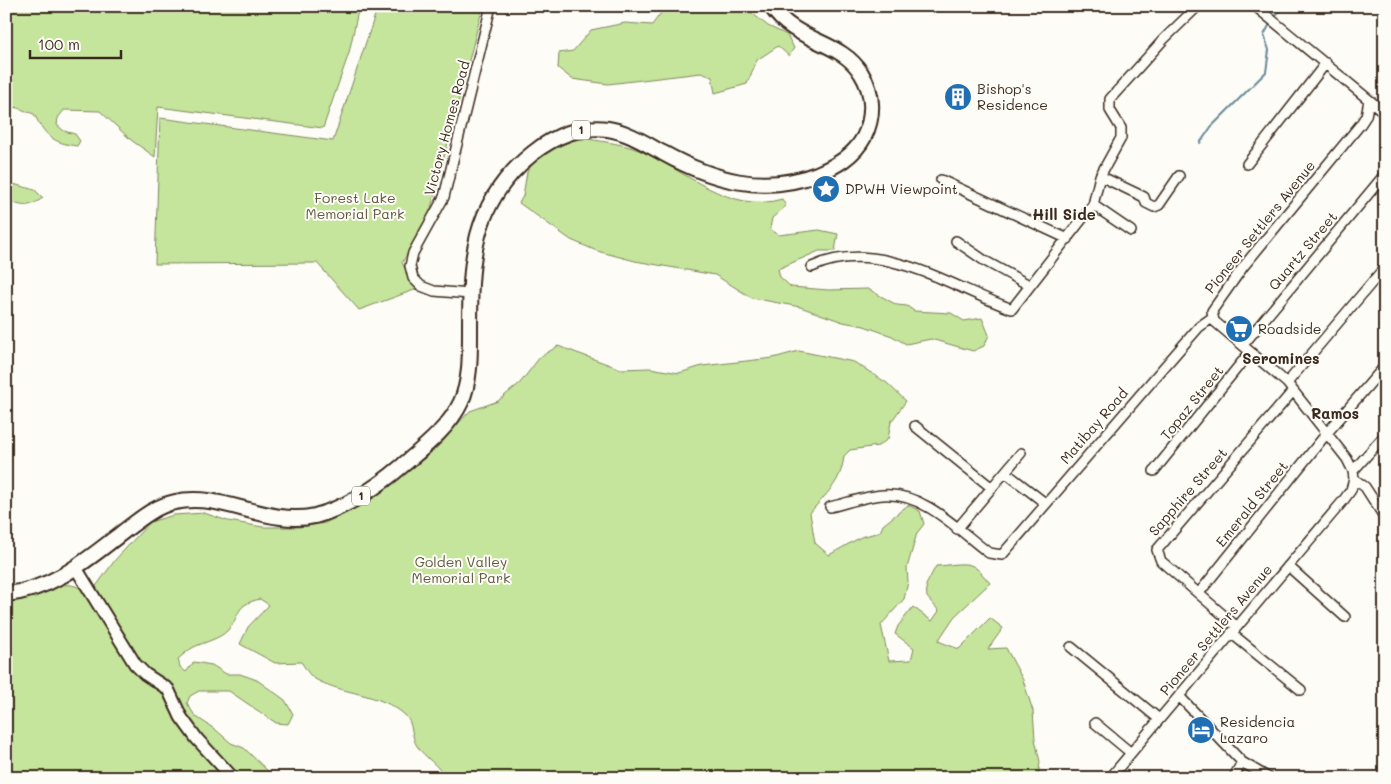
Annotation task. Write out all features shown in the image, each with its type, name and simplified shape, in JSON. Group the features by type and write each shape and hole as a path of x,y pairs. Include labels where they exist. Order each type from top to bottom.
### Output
{"highway":[{"name":"1","path":"6,594 40,586 76,568 147,514 175,502 200,500 291,518 316,515 346,505 370,492 438,433 461,401 469,371 470,294 475,243 495,198 511,174 546,142 572,132 596,128 620,131 702,173 739,183 773,184 804,178 833,167 852,154 862,141 871,117 870,94 864,77 850,59 792,29 782,21 771,6"}],"main road":[{"path":"76,568 139,669 168,689 181,717 233,778"}],"street":[{"name":"Victory Homes Road","path":"470,294 440,292 421,286 414,278 410,266 413,253 444,197 491,6"},
{"path":"812,268 844,257 893,263 930,272 1012,309 1093,205 1100,176 1121,138 1121,128 1110,110 1110,99 1164,39 1198,6"},
{"path":"1256,6 1266,18 1326,63 1385,113"},
{"path":"1247,164 1326,63"},
{"name":"Pioneer Settlers Avenue","path":"1213,317 1213,307 1229,285 1360,125 1366,116 1369,100"},
{"name":"Quartz Street","path":"1243,345 1385,174"},
{"path":"1100,176 1138,193 1144,197 1146,203 1154,207 1159,205 1180,176"},
{"path":"941,180 1068,239"},
{"path":"1093,205 1131,231"},
{"path":"956,241 985,261 1029,285"},
{"path":"1287,383 1385,267"},
{"path":"1213,317 1287,383 1327,432 1354,475 1365,487 1385,518"},
{"name":"Matibay Road","path":"957,529 989,552 998,556 1005,552 1045,503 1199,327 1213,317"},
{"name":"Topaz Street","path":"1154,471 1250,352"},
{"name":"Emerald Street","path":"1199,593 1327,432 1385,366"},
{"name":"Sapphire Street","path":"1293,391 1158,548 1157,554 1161,561 1199,593 1234,630 1301,690"},
{"path":"915,426 992,488"},
{"name":"Pioneer Settlers Avenue","path":"1110,778 1343,501 1351,490 1354,475 1385,435"},
{"path":"830,507 879,495 892,495 925,506 957,529 1021,453"},
{"path":"1005,472 1045,503"},
{"path":"1288,566 1345,617"},
{"path":"1071,647 1160,719"},
{"path":"1179,696 1242,762 1269,778"},
{"path":"1095,723 1131,753"},
{"path":"1235,775 1242,762"}],"green space":[{"path":"6,6 359,6 349,53 323,128 158,107 155,157 131,140 100,111 64,110 58,118 57,125 64,131 75,134 80,141 77,146 61,143 50,137 34,114 15,107 6,117"},
{"name":"Forest Lake Memorial Park","path":"378,6 483,6 429,216 402,263 417,289 359,310 317,263 155,264 160,118 333,141"},
{"path":"666,6 743,6 768,26 787,35 794,48 789,56 778,46 757,60 747,84 715,93 712,77 701,73 608,84 572,79 558,68 559,53 573,51 591,30 625,23 652,25"},
{"path":"588,139 622,145 641,151 726,196 744,201 763,202 782,199 786,206 772,218 770,229 779,235 819,230 838,234 835,251 819,251 778,269 780,277 791,287 828,290 868,289 897,305 907,306 914,311 951,313 964,321 982,318 989,335 984,346 973,351 931,339 906,344 892,336 864,326 843,322 800,307 752,298 715,275 635,261 597,251 571,240 519,203 523,196 527,172 536,159 563,140"},
{"path":"6,182 35,190 43,198 29,205 17,204 6,200"},
{"name":"Golden Valley Memorial Park","path":"558,346 621,369 650,368 679,373 702,366 773,358 799,351 854,362 887,383 906,401 891,422 888,439 878,446 850,450 844,456 840,474 836,481 810,513 815,543 829,555 861,537 880,532 883,525 908,505 920,511 924,524 917,533 907,568 908,582 904,599 881,625 889,661 911,660 914,648 895,634 898,626 913,607 932,621 939,611 927,597 926,585 936,566 968,564 980,571 990,583 954,617 938,641 959,649 990,618 1003,628 988,649 1006,648 1023,680 1033,711 1035,739 1040,762 1038,778 445,778 417,746 408,718 395,708 384,702 337,688 315,679 301,662 275,663 240,644 248,627 269,605 260,599 242,607 225,633 192,648 178,659 180,667 186,672 194,662 212,665 226,674 240,674 257,680 285,700 293,714 288,724 276,723 229,691 199,691 190,696 187,703 195,716 231,743 244,748 272,775 279,778 237,778 182,711 173,684 164,681 159,688 185,732 223,778 6,778 6,602 63,585 76,586 89,596 115,560 150,522 174,515 204,513 228,521 263,527 299,527 325,523 372,498 426,457 470,411 498,401 520,383 540,357"}],"waterway":[{"path":"1274,18 1283,6"},
{"path":"1200,143 1211,127 1266,72 1269,50 1264,35 1271,22"}],"place":[{"name":"Bishop's Residence","path":"958,97"},
{"name":"DPWH Viewpoint","path":"826,189"},
{"name":"Roadside","path":"1239,329"},
{"name":"Residencia Lazaro","path":"1201,730"}],"district":[{"name":"Hill Side","path":"1064,215"},
{"name":"Seromines","path":"1281,359"},
{"name":"Ramos","path":"1335,414"}]}
